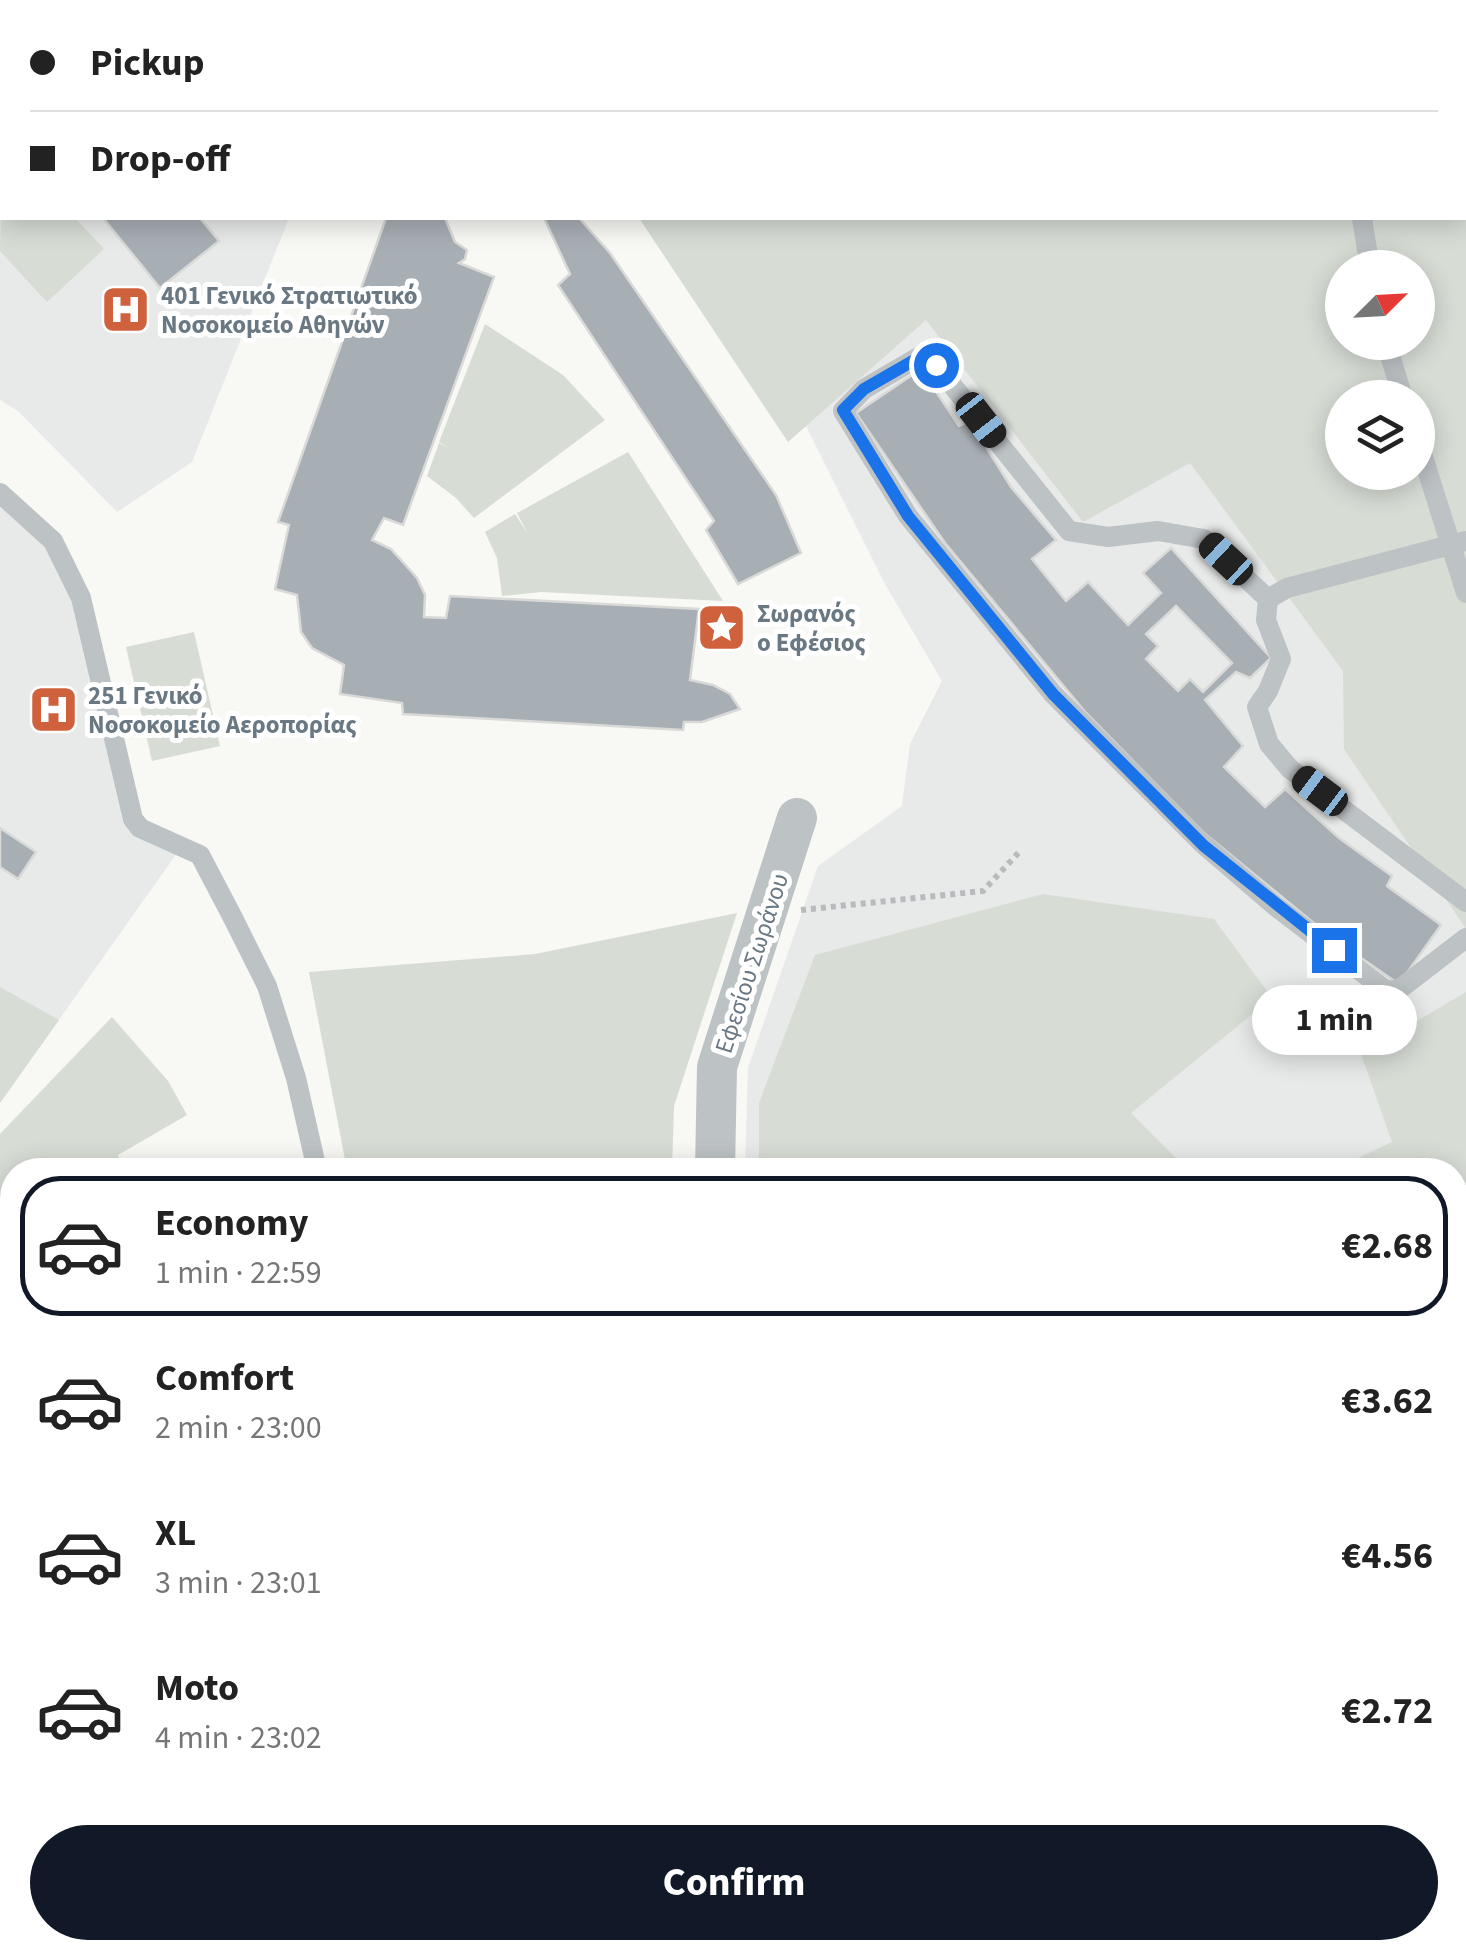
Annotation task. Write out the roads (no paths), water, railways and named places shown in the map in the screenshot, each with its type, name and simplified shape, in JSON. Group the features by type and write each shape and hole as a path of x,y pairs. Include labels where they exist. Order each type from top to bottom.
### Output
{"street":[{"name":"Εφεσίου Σωράνου","path":"715,1158 717,1068 797,818"}],"lane":[{"path":"1362,220 1367,250"},
{"path":"1268,599 1204,539 1158,531 1108,537 1070,531 936,365 918,358 864,389 843,410 908,516 1053,694 1204,846 1246,882 1384,989 1401,988 1466,938"},
{"path":"1435,484 1458,543 1466,593"},
{"path":"0,492 53,541 81,598 133,820 140,828 200,855 267,986 296,1078 314,1158"},
{"path":"1268,599 1287,588 1458,543"},
{"path":"1268,599 1266,620 1281,659 1257,707 1269,744 1290,769 1466,902"}],"place":[{"name":"401 Γενικό Στρατιωτικό Νοσοκομείο Αθηνών","path":"126,309"},
{"name":"Σωρανός ο Εφέσιος","path":"722,627"},
{"name":"251 Γενικό Νοσοκομείο Αεροπορίας","path":"53,709"}]}
